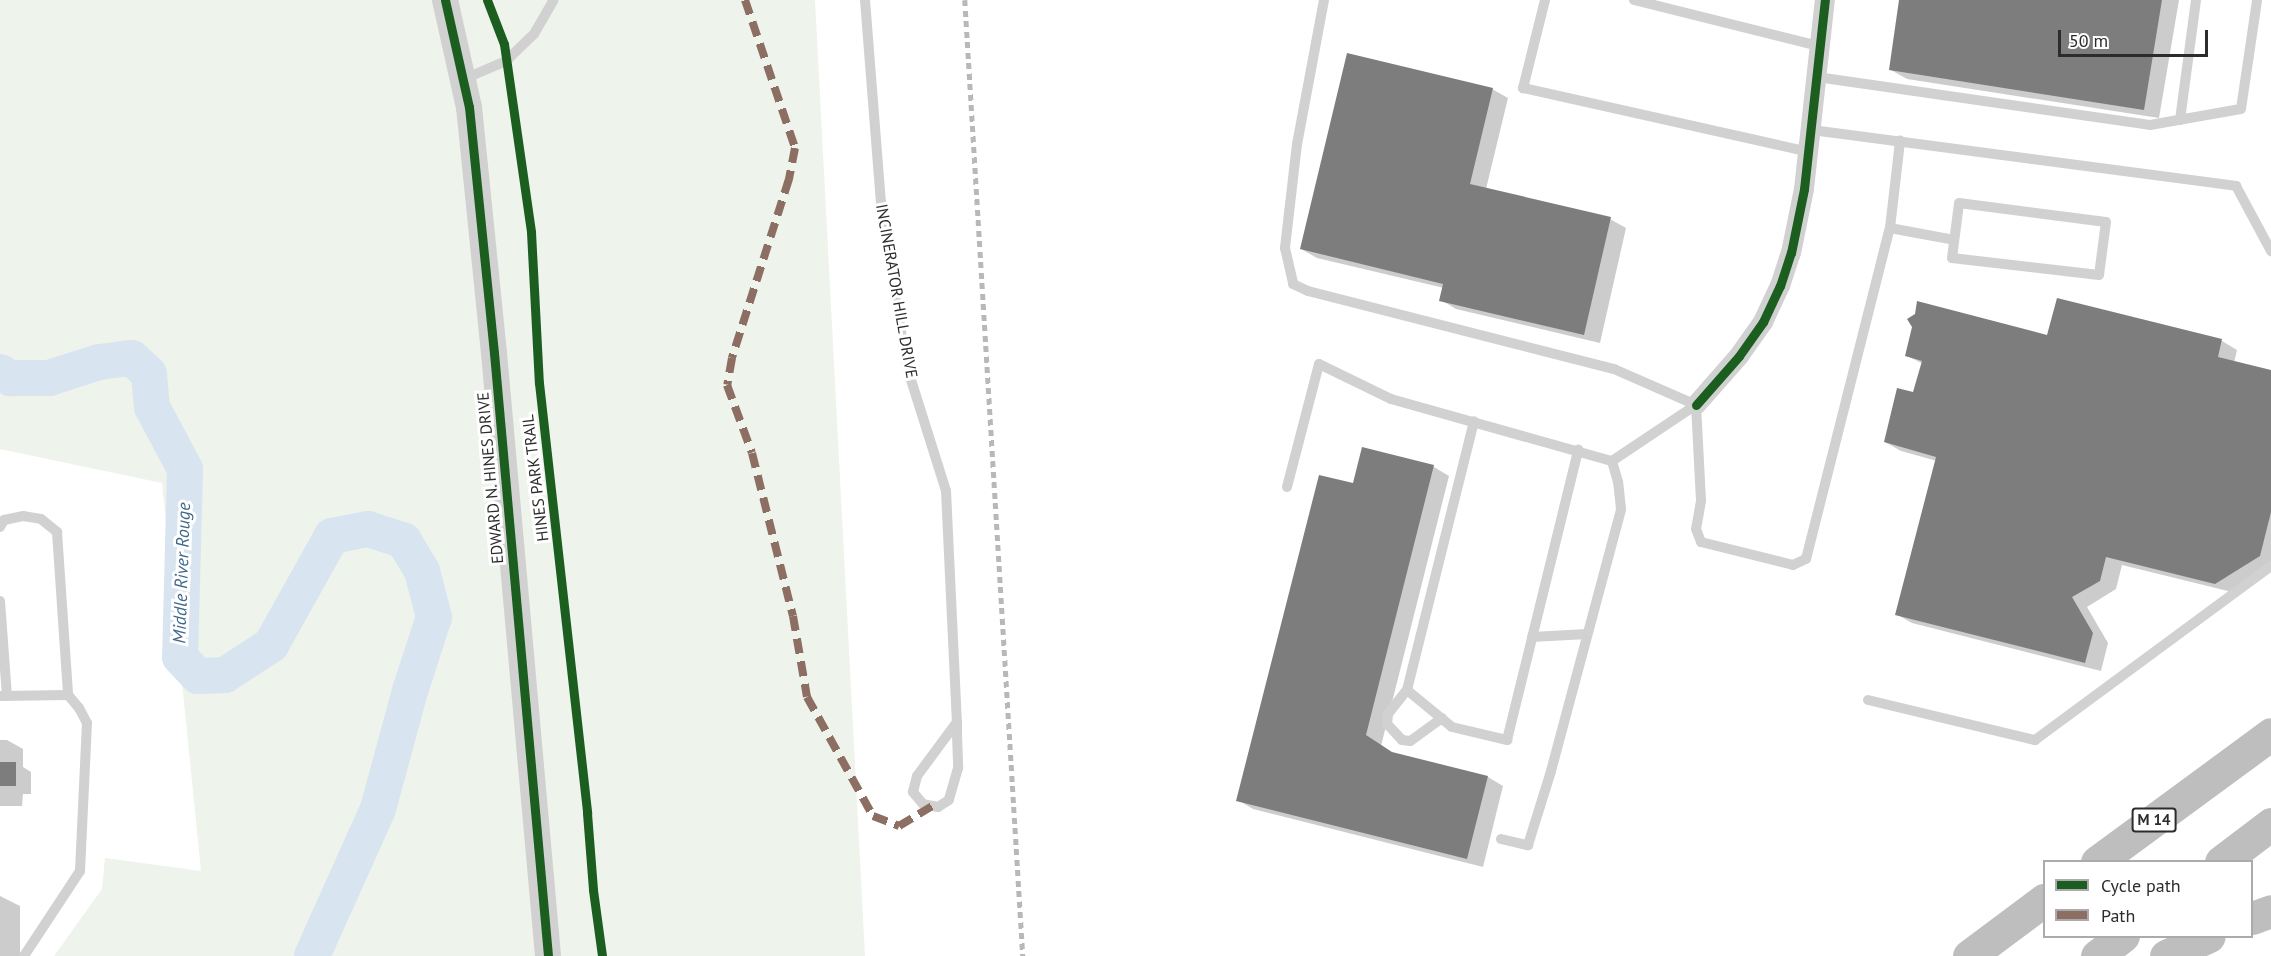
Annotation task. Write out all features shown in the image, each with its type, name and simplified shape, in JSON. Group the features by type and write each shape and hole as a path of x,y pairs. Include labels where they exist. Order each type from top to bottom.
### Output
{"highway":[{"name":"M 14","path":"2098,860 2271,734"},
{"path":"2222,860 2271,824"},
{"path":"1969,956 2043,901"},
{"path":"2253,918 2271,911"},
{"path":"2097,956 2120,938"},
{"path":"2166,956 2205,938"}],"street":[{"name":"EDWARD N. HINES DRIVE","path":"445,0 469,107 494,353 548,956"},
{"path":"1696,405 1739,356 1763,322 1780,286 1791,253 1812,130 1825,0"}],"lane":[{"path":"463,79 506,61 534,33 554,0"},
{"name":"INCINERATOR HILL DRIVE","path":"865,0 881,202 906,364 946,491 957,722 958,768 949,800 938,807 923,804 914,792 917,776 957,722"},
{"path":"1324,0 1297,144 1286,237 1285,248 1293,284 1319,294 1614,369 1696,405"},
{"path":"1545,0 1523,88 1809,152"},
{"path":"1634,0 1820,46"},
{"path":"2180,120 2196,0"},
{"path":"1817,77 2150,125 2180,120 2241,109 2257,0"},
{"path":"1812,130 2236,186 2271,251"},
{"path":"1696,405 1701,501 1696,529 1701,542 1793,565 1806,559 1890,228 1900,141"},
{"path":"1959,203 2106,222 2099,275 1952,258 1954,240 1959,203"},
{"path":"1890,228 1954,240"},
{"path":"1287,486 1319,364 1391,399 1612,460 1696,405"},
{"path":"1442,718 1410,741 1402,740 1387,724 1388,714 1407,690 1474,421"},
{"path":"1407,690 1452,727 1507,740 1578,450"},
{"path":"1501,838 1528,845 1621,509 1618,482 1612,460"},
{"path":"0,526 4,520 23,516 41,519 57,532 68,695 80,708 87,723 80,871 24,956"},
{"path":"1868,700 2035,740 2271,566"},
{"path":"0,601 4,696 68,695"},
{"path":"1532,637 1587,634"}],"shaded area":[{"path":"0,0 815,0 865,956 54,956 102,889 105,858 201,871 162,483 0,449"}],"building":[{"path":"1899,0 2162,0 2144,110 1889,70"},
{"path":"1347,53 1493,88 1470,184 1611,217 1584,335 1439,301 1443,284 1300,249"},
{"path":"2057,298 2222,339 2218,357 2271,370 2271,512 2260,556 2215,584 2106,557 2100,581 2072,597 2093,633 2085,663 1895,615 1936,457 1884,442 1897,388 1913,392 1922,361 1905,356 1912,327 1907,319 1915,314 1917,301 2047,335"},
{"path":"1362,447 1434,465 1366,735 1392,752 1488,776 1467,859 1236,801 1319,475 1353,483"},
{"path":"0,762 16,762 16,786 0,786"}],"waterway":[{"name":"Middle River Rouge","path":"0,372 10,378 49,378 99,362 132,358 149,374 152,407 185,469 180,657 198,676 225,675 271,645 332,536 368,529 404,541 422,571 434,617 410,691 378,809 312,956"}],"railway":[{"path":"965,0 1023,956"}],"marked path":[{"path":"745,0 795,148 789,179 732,358 727,385 752,453 793,616 807,697 873,816 899,826 932,806"}],"cycle path":[{"path":"445,0 469,107 494,353 548,956"},
{"name":"HINES PARK TRAIL","path":"487,0 504,44 531,232 539,383 602,956"},
{"path":"1696,405 1739,356 1763,322 1780,286 1791,253 1804,189 1825,0"}]}
